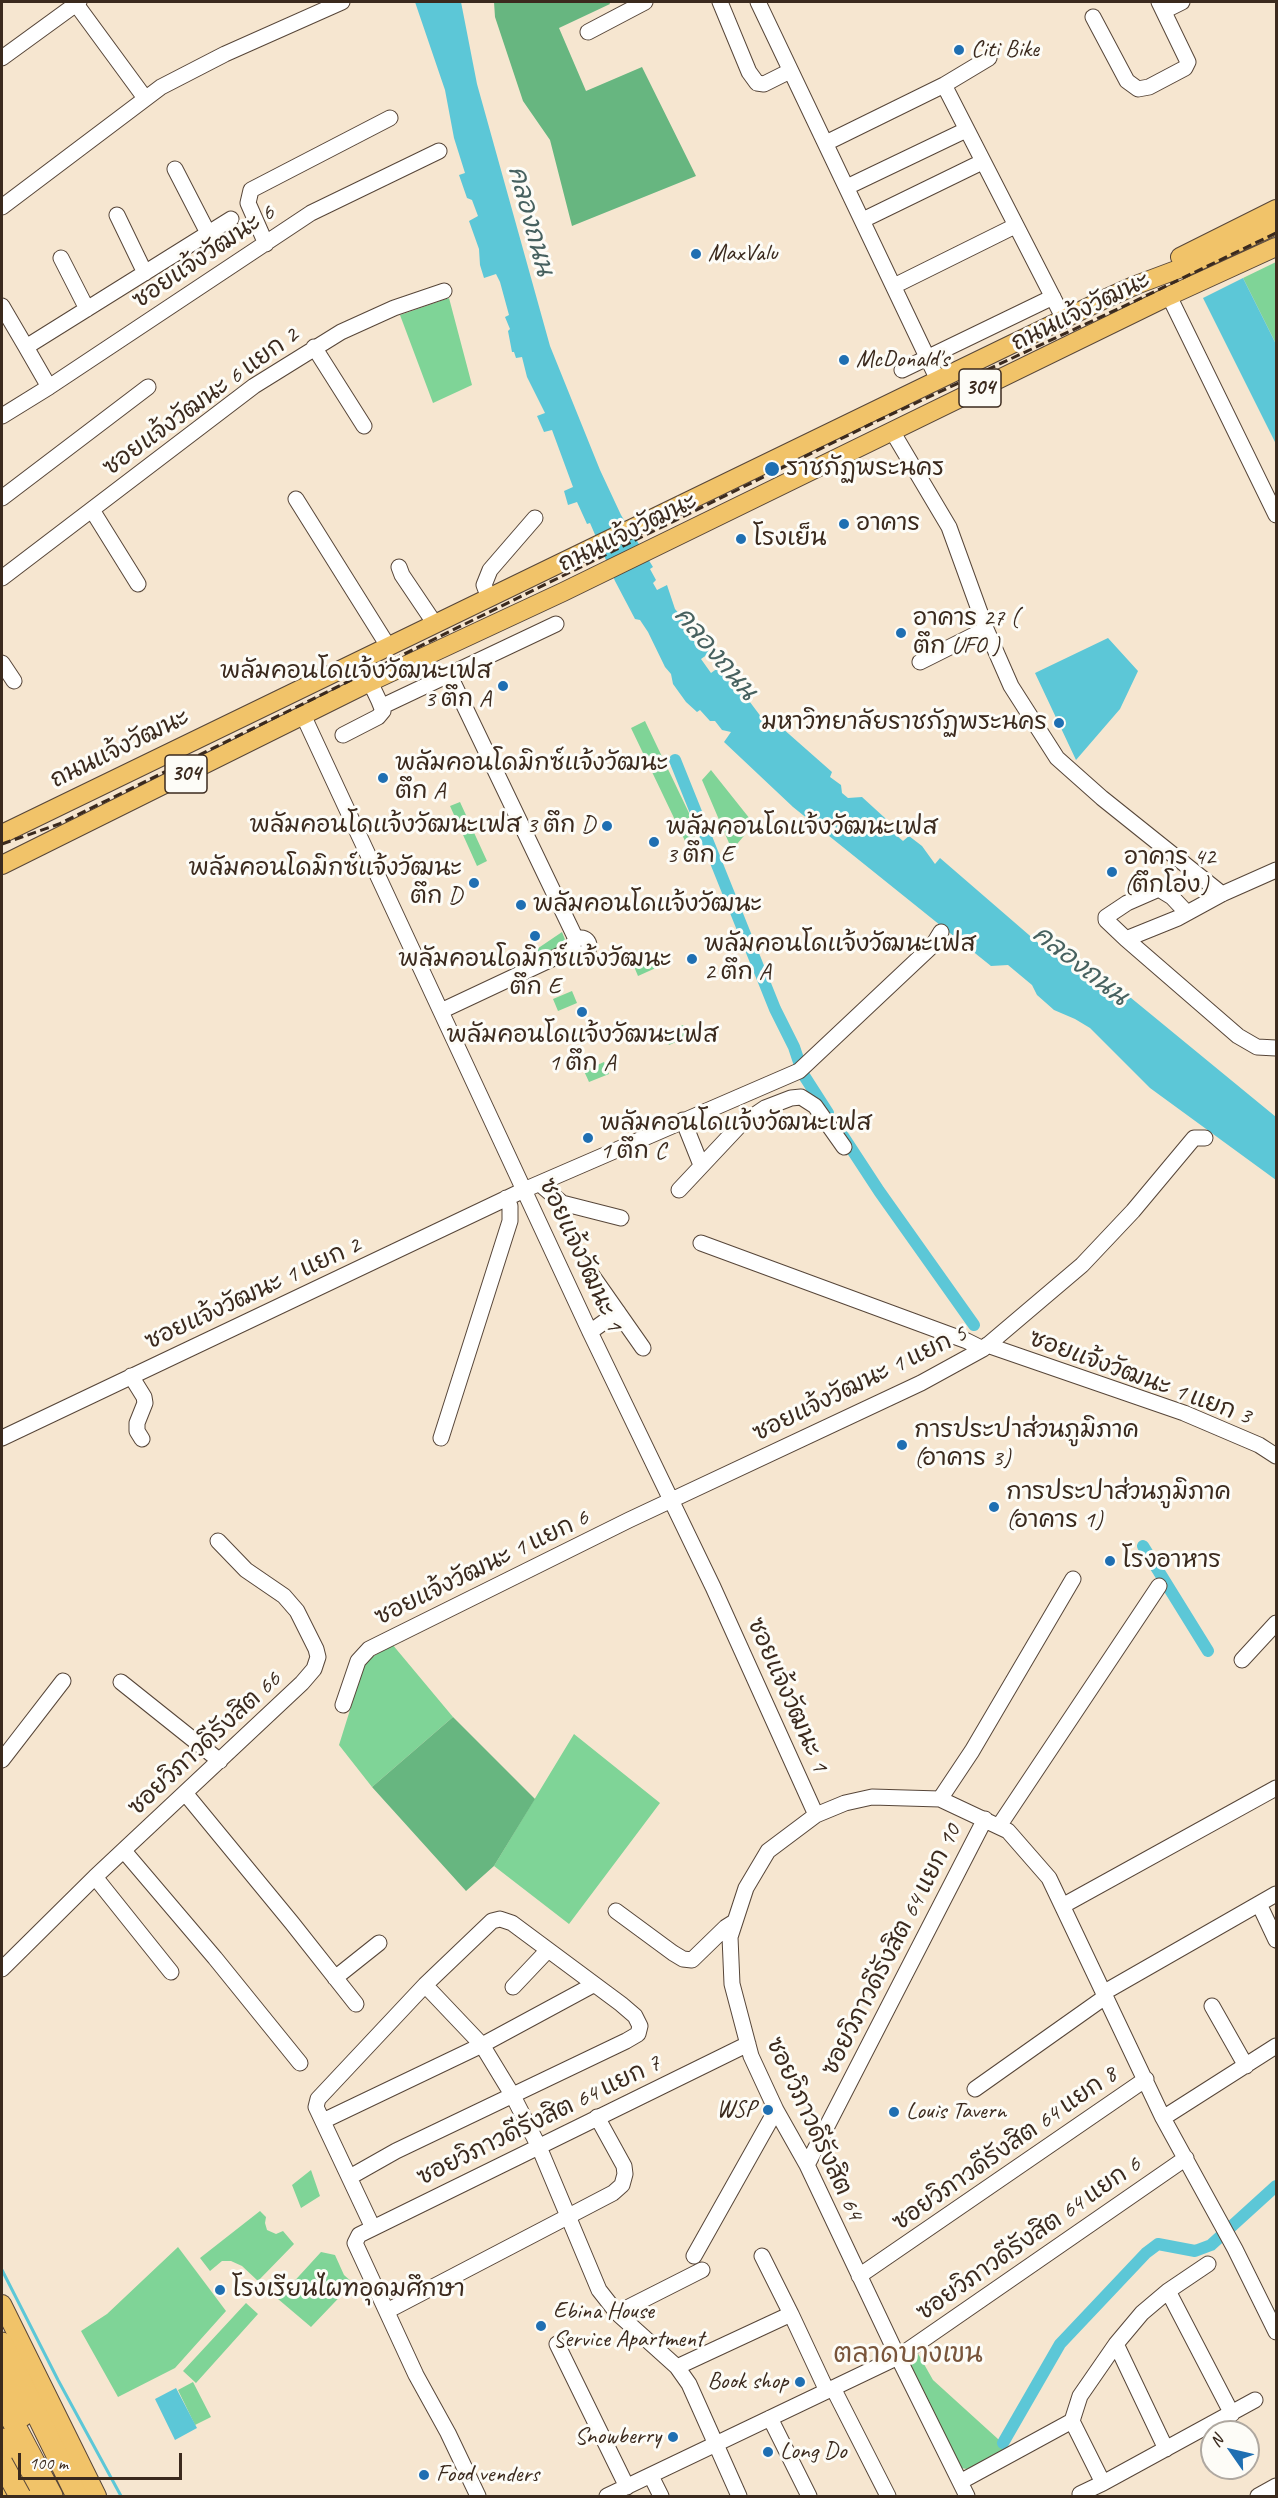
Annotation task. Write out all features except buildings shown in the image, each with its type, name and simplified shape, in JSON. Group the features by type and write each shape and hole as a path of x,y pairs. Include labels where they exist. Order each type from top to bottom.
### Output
{"highway":[{"path":"2,2343 77,2496"},
{"path":"2,2377 64,2496"},
{"path":"2,2401 52,2496"},
{"path":"2,2439 32,2496"},
{"path":"2,2463 20,2496"}],"main road":[{"name":"ถนนแจ้งวัฒนะ","path":"1136,285 1185,254 1276,209"},
{"name":"ถนนแจ้งวัฒนะ","path":"2,834 1064,319 1136,285 1192,264 1276,225"},
{"name":"ถนนแจ้งวัฒนะ","path":"2,865 370,682 563,592 892,430 1276,247"},
{"path":"2,2304 97,2496"},
{"path":"2,2486 8,2496"}],"street":[{"path":"2,207 161,87 225,54 342,2"},
{"path":"588,32 645,2"},
{"path":"720,2 749,72 758,83 764,84 790,71"},
{"path":"758,2 938,380"},
{"path":"1093,17 1127,81 1138,89 1149,87 1185,68 1188,62 1161,6 1182,2"},
{"path":"2,58 78,3 145,98"},
{"path":"826,143 944,84 989,58"},
{"path":"944,84 1064,319"},
{"path":"266,244 248,203 251,190 390,118"},
{"path":"847,187 966,130"},
{"name":"ซอยแจ้งวัฒนะ 6","path":"2,416 311,213 439,151"},
{"path":"863,220 982,162"},
{"path":"175,169 208,233"},
{"path":"117,215 145,273"},
{"path":"26,347 231,219"},
{"path":"894,285 1016,225"},
{"path":"61,258 87,309"},
{"name":"ซอยแจ้งวัฒนะ 6 แยก 2","path":"2,578 254,386 341,332 394,308 444,291"},
{"path":"1169,296 1276,515"},
{"path":"902,370 1053,297"},
{"path":"2,306 49,387"},
{"path":"314,348 364,426"},
{"path":"2,498 148,387"},
{"path":"892,430 949,526 986,629 1011,686 1057,758 1102,798 1222,894"},
{"path":"296,499 388,646"},
{"path":"92,510 138,584"},
{"path":"489,598 484,585 490,570 535,518"},
{"path":"399,567 435,624"},
{"path":"379,701 382,705 388,703 556,624"},
{"path":"920,662 986,629"},
{"path":"2,663 14,681"},
{"path":"441,1011 575,944 449,674"},
{"path":"342,735 378,717 383,711 370,682"},
{"name":"ซอยแจ้งวัฒนะ 1","path":"303,715 590,1332 672,1500 816,1815"},
{"path":"1126,939 1187,913 1222,894 1276,870"},
{"path":"1187,913 1172,897 1159,890 1126,903 1106,917 1106,920 1238,1036 1257,1047 1276,1048"},
{"name":"ซอยแจ้งวัฒนะ 1 แยก 2","path":"2,1438 506,1198 804,1066 933,945 941,932"},
{"path":"679,1190 740,1125 765,1108 791,1098 801,1097 815,1106 844,1147"},
{"path":"683,1120 702,1165"},
{"name":"ซอยแจ้งวัฒนะ 1 แยก 5","path":"672,1500 921,1383 985,1347 1082,1265 1133,1211 1194,1138 1205,1138"},
{"path":"540,1184 562,1203 621,1218"},
{"path":"441,1438 510,1221 510,1206 506,1198"},
{"name":"ซอยแจ้งวัฒนะ 1 แยก 3","path":"701,1243 967,1341 1184,1413 1259,1445 1276,1456"},
{"path":"589,1271 643,1348"},
{"path":"590,1332 618,1312"},
{"path":"131,1376 145,1402 136,1423 137,1431 142,1439"},
{"name":"ซอยแจ้งวัฒนะ 1 แยก 6","path":"343,1705 358,1661 369,1649 672,1500"},
{"name":"ซอยวิภาวดีรังสิต 66","path":"2,1969 95,1877 220,1761 314,1669 318,1658 316,1649 297,1611 284,1596 246,1570 218,1541"},
{"path":"940,1799 972,1751 1073,1579"},
{"name":"ซอยวิภาวดีรังสิต 64 แยก 10","path":"807,2165 992,1822 1159,1586"},
{"path":"1242,1660 1276,1623"},
{"path":"2,1760 63,1681"},
{"path":"121,1682 220,1761"},
{"path":"1064,1905 1276,1788"},
{"path":"185,1793 356,2004"},
{"name":"ซอยวิภาวดีรังสิต 64","path":"967,2496 807,2165 776,2110 748,2044 732,1984 730,1938 747,1888 768,1851 816,1815 845,1803 872,1797 940,1799 1008,1831 1049,1878 1064,1905 1163,2118 1276,2331"},
{"path":"124,1851 300,2063"},
{"path":"95,1877 171,1972"},
{"path":"975,2089 1104,1995 1276,1894"},
{"path":"1259,1904 1276,1940"},
{"path":"616,1911 673,1953 683,1959 692,1960 734,1922"},
{"path":"350,2177 396,2151 638,2034 640,2026 635,2016 512,1923 500,1919 492,1921 425,1985 318,2099 316,2107 373,2228"},
{"path":"335,1978 378,1943"},
{"path":"513,1988 548,1950"},
{"path":"425,1985 482,2045 513,2096 539,2146 599,2290 617,2313 677,2367 689,2384 706,2418 714,2445 739,2496"},
{"path":"323,2121 482,2045 593,1985"},
{"path":"1212,2006 1246,2066"},
{"name":"ซอยวิภาวดีรังสิต 64 แยก 7","path":"387,2311 355,2243 359,2235 748,2044"},
{"path":"1163,2118 1276,2046"},
{"name":"ซอยวิภาวดีรังสิต 64 แยก 8","path":"859,2276 1146,2079"},
{"path":"694,2256 776,2110"},
{"path":"477,2496 387,2311 613,2193 622,2185 625,2174 624,2166 597,2117"},
{"name":"ซอยวิภาวดีรังสิต 64 แยก 6","path":"898,2357 1186,2158"},
{"path":"762,2256 790,2314 888,2496"},
{"path":"960,2482 1072,2421 1080,2396 1116,2344 1143,2313 1168,2290 1208,2264"},
{"path":"617,2313 702,2270"},
{"path":"1168,2290 1232,2414"},
{"path":"677,2367 790,2314"},
{"path":"557,2344 627,2487"},
{"path":"1116,2344 1166,2449"},
{"path":"607,2496 898,2357"},
{"path":"1080,2494 1255,2400"},
{"path":"770,2418 809,2496"},
{"path":"1072,2421 1103,2483"},
{"path":"651,2476 661,2496"},
{"path":"1258,2496 1276,2486"}],"green space":[{"path":"494,2 609,2 610,4 559,28 586,91 642,67 696,176 572,226 550,140 523,101 495,17"},
{"path":"1276,262 1276,344 1243,278"},
{"path":"449,298 472,385 433,403 400,315"},
{"path":"645,721 699,834 685,841 631,728"},
{"path":"711,770 754,824 732,850 702,780"},
{"path":"460,802 487,861 477,866 450,806"},
{"path":"562,932 568,947 536,962 531,953"},
{"path":"653,955 658,967 638,976 633,964"},
{"path":"572,991 577,1003 558,1011 553,999"},
{"path":"683,1025 689,1036 669,1045 664,1033"},
{"path":"604,1062 609,1074 589,1082 584,1071"},
{"path":"392,1644 453,1717 372,1787 339,1745 365,1662"},
{"path":"453,1717 535,1799 494,1866 466,1891 372,1787"},
{"path":"574,1734 660,1803 569,1924 494,1866"},
{"path":"311,2170 320,2196 301,2208 292,2185"},
{"path":"260,2211 266,2217 267,2230 276,2234 283,2231 294,2244 258,2281 242,2266 231,2261 222,2261 210,2271 200,2258"},
{"path":"178,2247 226,2311 175,2368 118,2397 81,2331 107,2314"},
{"path":"321,2252 335,2255 344,2275 353,2283 311,2327 278,2299"},
{"path":"246,2303 258,2314 196,2383 183,2371"},
{"path":"916,2350 933,2380 1009,2449 967,2469 960,2468 905,2358"},
{"path":"193,2382 211,2417 195,2425 178,2390"}],"water":[{"path":"415,2 461,2 477,84 550,346 600,470 621,515 653,567 650,569 656,580 653,583 657,590 667,585 675,609 711,652 701,659 711,673 722,665 768,726 773,720 832,772 830,777 841,785 842,793 848,798 862,797 897,829 896,835 903,841 909,836 922,846 935,864 940,858 1051,954 1056,953 1088,976 1097,970 1276,1117 1276,1180 1150,1088 1090,1028 1054,1010 1037,995 1032,985 1008,965 991,966 793,807 724,742 731,732 722,730 715,721 710,721 700,710 697,712 686,702 673,684 671,674 665,667 648,632 640,620 635,619 615,581 590,523 587,524 577,502 568,505 564,491 573,487 552,430 544,432 537,416 545,413 527,377 522,357 516,358 512,352 508,331 510,329 505,317 509,315 500,282 496,274 484,278 480,265 479,249 469,221 478,216 472,200 467,198 459,175 465,173 454,138 445,90"},
{"path":"1243,278 1276,344 1276,444 1203,298"},
{"path":"1108,638 1138,671 1120,709 1076,760 1035,673"},
{"path":"176,2388 197,2428 175,2440 155,2399"}],"waterway":[{"path":"675,760 775,1009 794,1047 803,1074 828,1113"},
{"path":"843,1136 974,1325"},
{"path":"1143,1546 1208,1651"},
{"path":"1003,2443 1060,2344 1146,2253 1158,2244 1195,2251 1211,2245 1276,2186"},
{"path":"2,2270 121,2496"}],"railway":[{"path":"2,844 59,824 877,421 1276,233"}],"place":[{"name":"Citi Bike","path":"959,50"},
{"name":"MaxValu","path":"696,254"},
{"name":"McDonald's","path":"844,360"},
{"name":"ราชภัฏพระนคร","path":"772,469"},
{"name":"อาคาร","path":"844,524"},
{"name":"โรงเย็น","path":"741,539"},
{"name":"อาคาร 27 ( ตึก UFO )","path":"901,633"},
{"name":"พลัมคอนโดแจ้งวัฒนะเฟส 3 ตึก A","path":"503,686"},
{"name":"มหาวิทยาลัยราชภัฏพระนคร","path":"1059,723"},
{"name":"พลัมคอนโดมิกซ์แจ้งวัฒนะ ตึก A","path":"383,778"},
{"name":"พลัมคอนโดแจ้งวัฒนะเฟส 3 ตึก D","path":"607,826"},
{"name":"พลัมคอนโดแจ้งวัฒนะเฟส 3 ตึก E","path":"654,842"},
{"name":"อาคาร 42 (ตึกโอ่ง)","path":"1112,872"},
{"name":"พลัมคอนโดมิกซ์แจ้งวัฒนะ ตึก D","path":"474,883"},
{"name":"พลัมคอนโดแจ้งวัฒนะ","path":"521,905"},
{"name":"พลัมคอนโดมิกซ์แจ้งวัฒนะ ตึก E","path":"535,936"},
{"name":"พลัมคอนโดแจ้งวัฒนะเฟส 2 ตึก A","path":"692,959"},
{"name":"พลัมคอนโดแจ้งวัฒนะเฟส 1 ตึก A","path":"582,1012"},
{"name":"พลัมคอนโดแจ้งวัฒนะเฟส 1 ตึก C","path":"588,1138"},
{"name":"การประปาส่วนภูมิภาค (อาคาร 3)","path":"902,1445"},
{"name":"การประปาส่วนภูมิภาค (อาคาร 1)","path":"994,1507"},
{"name":"โรงอาหาร","path":"1110,1561"},
{"name":"WSP","path":"768,2110"},
{"name":"Louis Tavern","path":"894,2112"},
{"name":"โรงเรียนไผทอุดมศึกษา","path":"220,2290"},
{"name":"Ebina House Service Apartment","path":"541,2326"},
{"name":"Book shop","path":"800,2382"},
{"name":"Snowberry","path":"673,2437"},
{"name":"Long Do","path":"768,2452"},
{"name":"Food venders","path":"424,2475"}],"district":[{"name":"ตลาดบางเขน","path":"908,2355"}],"water label":[{"name":"คลองถนน","path":"530,221"},
{"name":"คลองถนน","path":"715,654"},
{"name":"คลองถนน","path":"1080,966"}]}
